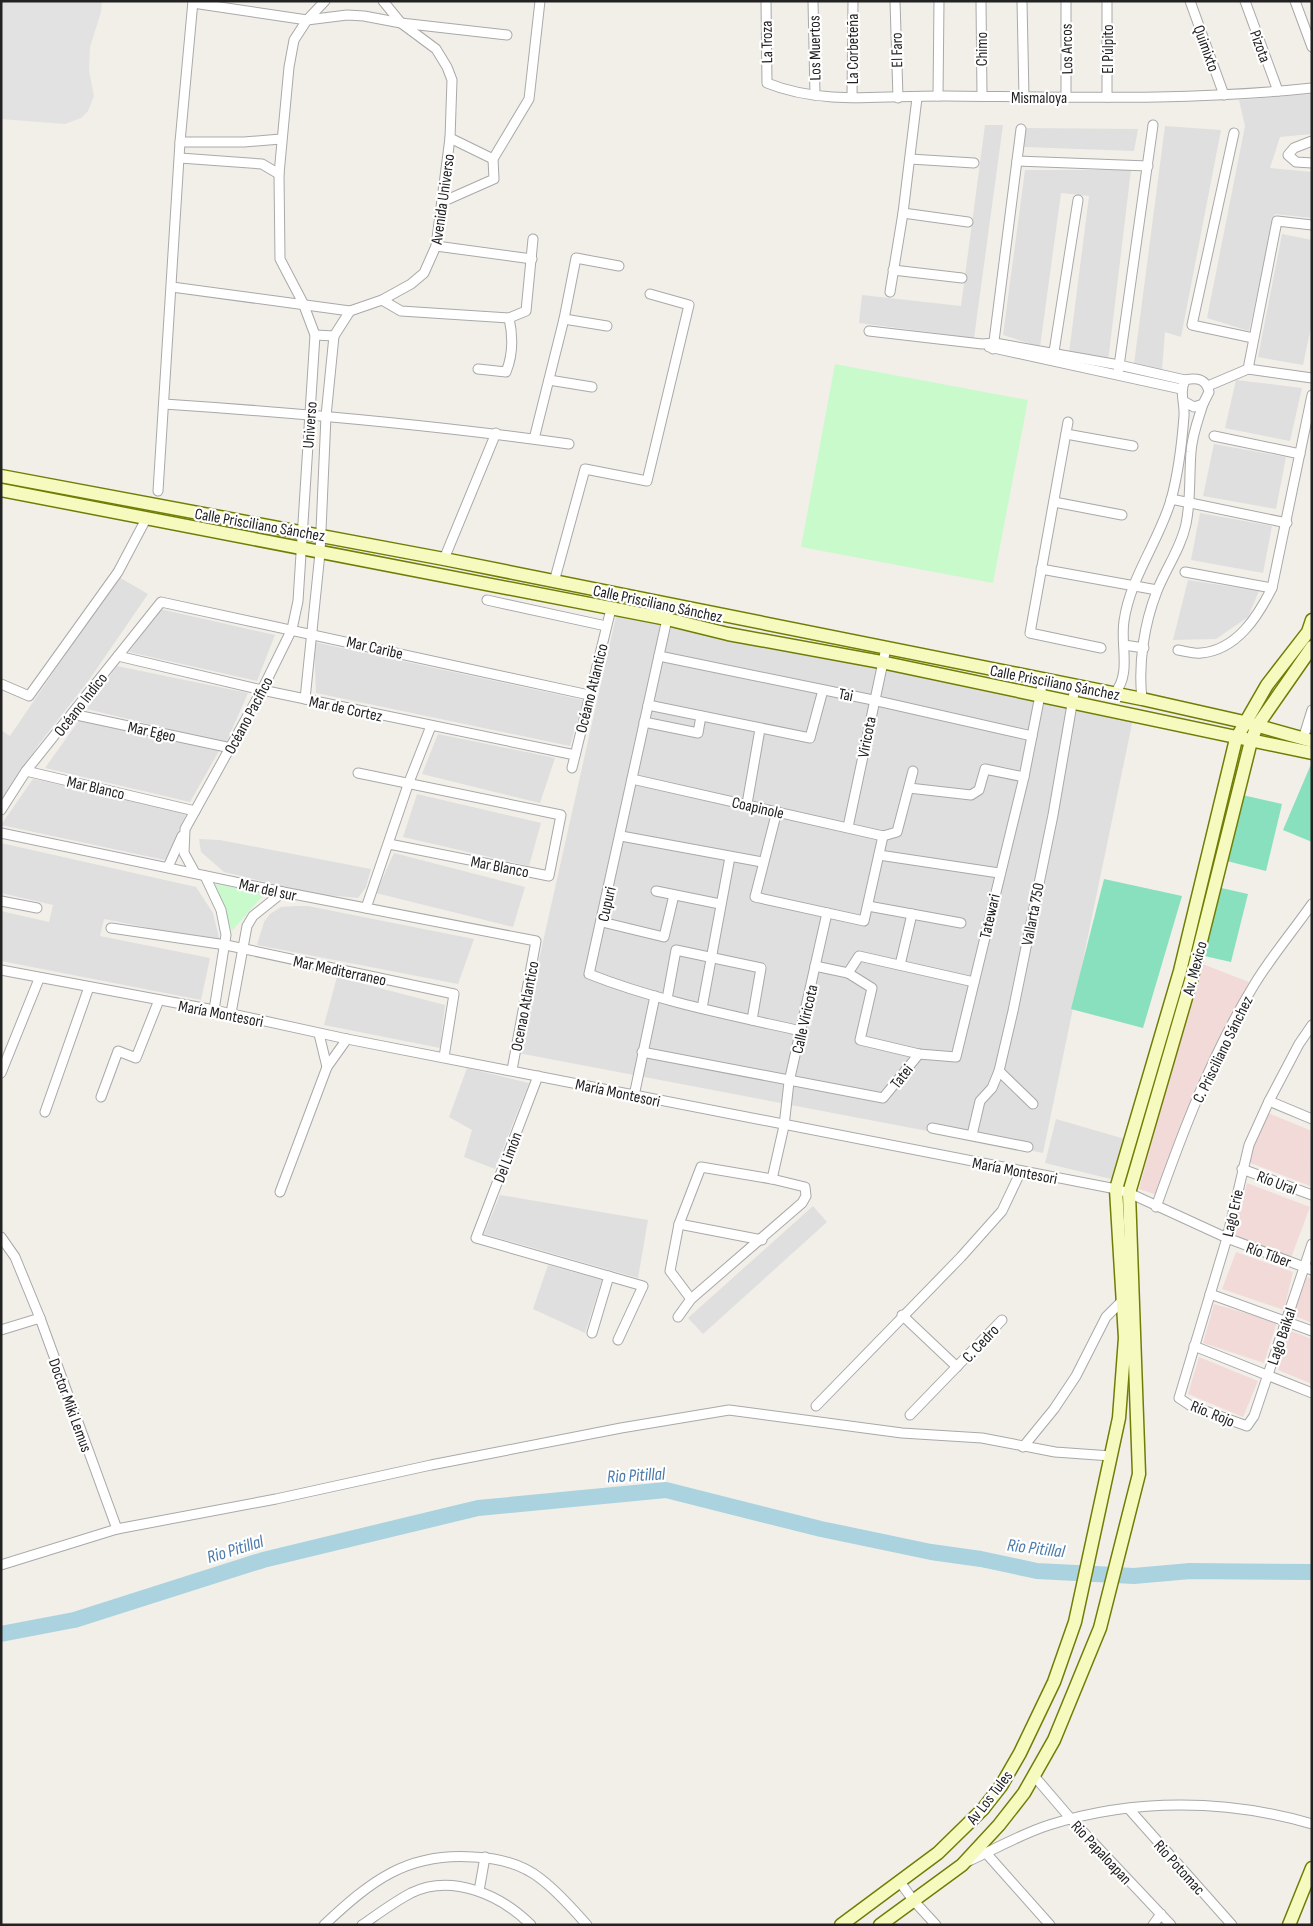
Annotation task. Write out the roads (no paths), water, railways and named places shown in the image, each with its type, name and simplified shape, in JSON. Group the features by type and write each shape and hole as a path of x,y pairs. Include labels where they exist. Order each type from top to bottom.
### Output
{"main road":[{"name":"Calle Prisciliano Sánchez","path":"1,476 444,559 1142,699 1244,722 1308,740"},
{"name":"Calle Prisciliano Sánchez","path":"1,490 667,619 728,634 881,662 1312,753"},
{"name":"Av. Mexico","path":"1110,1462 1119,1418 1125,1338 1116,1189 1180,971 1236,738 1267,685 1308,632 1312,620"},
{"name":"Av. Mexico","path":"1139,1474 1129,1193 1192,976 1251,741 1257,726 1312,647"},
{"name":"Av Los Tules","path":"841,1925 938,1853 983,1809 1001,1786 1037,1721 1054,1682 1075,1622 1110,1462"},
{"name":"Av Los Tules","path":"880,1925 962,1865 999,1825 1035,1777 1068,1707 1102,1622 1139,1474"},
{"path":"1289,1925 1312,1868"}],"street":[{"path":"303,303 280,259 280,139 294,40 307,20 326,1"},
{"path":"384,1 401,23 506,35"},
{"path":"442,202 494,179 492,159 529,99 540,1"},
{"name":"La Troza","path":"766,1 767,83"},
{"name":"Los Muertos","path":"813,1 815,95"},
{"name":"La Corbeteña","path":"852,96 853,1"},
{"name":"El Faro","path":"895,1 898,98"},
{"path":"938,96 939,1"},
{"name":"Chimo","path":"981,1 982,96"},
{"path":"1022,1 1024,97"},
{"name":"Los Arcos","path":"1066,1 1066,96"},
{"name":"El Púlpito","path":"1107,1 1107,97"},
{"name":"Quimixto","path":"1190,1 1224,95"},
{"name":"Pizota","path":"1245,1 1278,91"},
{"path":"1295,1 1312,47"},
{"path":"158,491 180,142 193,2"},
{"name":"Avenida Universo","path":"172,287 303,303 350,311 382,300 410,284 424,273 436,246 450,138 452,80 447,67 436,49 401,23 364,16 347,15 307,20 193,2"},
{"name":"Mismaloya","path":"767,83 784,90 815,95 898,98 938,96 1107,97 1224,95 1312,88"},
{"path":"890,292 903,213 917,98"},
{"path":"1118,369 1153,125"},
{"path":"994,346 1021,129"},
{"path":"1234,132 1192,325 1253,338"},
{"path":"450,138 492,159"},
{"path":"180,142 244,142 280,139"},
{"path":"1312,141 1294,148 1288,155 1296,162 1312,163"},
{"path":"180,158 262,164 279,174"},
{"path":"910,159 974,164"},
{"path":"1017,161 1148,166"},
{"path":"1053,357 1078,200"},
{"path":"903,213 968,222"},
{"path":"1248,369 1277,221 1312,225"},
{"path":"382,300 401,311 509,318 526,311 534,239"},
{"path":"436,246 532,259"},
{"path":"534,439 564,319 576,258 619,266"},
{"path":"893,270 962,278"},
{"path":"554,582 585,469 647,481 689,306 650,294"},
{"name":"Universo","path":"302,549 315,335 303,303"},
{"name":"Universo","path":"320,553 319,535 326,416 334,336 350,311"},
{"path":"478,369 506,372 510,363 512,333 509,318"},
{"path":"564,319 608,326"},
{"path":"869,331 994,346 1118,369 1183,384 1198,378 1208,386"},
{"path":"315,335 334,336"},
{"path":"1208,386 1248,369 1312,378"},
{"path":"548,380 592,387"},
{"path":"1183,384 1181,396 1185,402 1194,407 1203,404 1208,399 1208,386"},
{"path":"1178,650 1200,653 1213,650 1235,639 1252,624 1272,588 1312,395"},
{"path":"1114,694 1120,686 1123,676 1124,621 1134,586 1171,499 1185,402"},
{"path":"164,404 326,416 496,433 569,444"},
{"path":"1142,699 1140,682 1147,621 1158,590 1177,552 1186,526 1190,504 1191,450 1194,431 1203,404"},
{"path":"1068,422 1030,634 1101,648"},
{"path":"444,559 496,433"},
{"path":"1066,434 1133,446"},
{"path":"1214,436 1300,454"},
{"path":"1171,499 1287,523"},
{"path":"1054,502 1122,515"},
{"path":"1,684 29,696 118,572 146,519"},
{"name":"Océano Pacífico","path":"195,873 184,853 185,829 231,748 292,629 298,601 302,549"},
{"path":"305,699 320,553"},
{"path":"1041,569 1158,590"},
{"path":"1185,572 1272,588"},
{"path":"487,600 606,626"},
{"name":"Mar Caribe","path":"161,602 312,633 589,696"},
{"name":"Océano Indico","path":"1,810 26,771 161,602"},
{"name":"Océano Atlantico","path":"572,768 611,609"},
{"name":"Cupuri","path":"667,619 621,836 589,974 655,996 801,1031"},
{"path":"1124,645 1144,648"},
{"name":"Viricota","path":"848,827 881,662 886,648"},
{"name":"Mar de Cortez","path":"118,656 262,690 575,754"},
{"name":"Tai","path":"659,656 873,700 1032,736"},
{"name":"Tatewari","path":"848,973 872,988 860,1040 919,1054 956,1057 999,873 1024,777 1043,680"},
{"name":"Vallarta 750","path":"972,1135 980,1101 992,1088 999,1071 1051,823 1075,687"},
{"path":"648,705 810,738 823,690"},
{"path":"1308,740 1312,710"},
{"name":"Mar Egeo","path":"72,714 231,748"},
{"path":"644,722 698,733 702,716"},
{"path":"366,908 390,844 409,782 431,726"},
{"path":"747,804 760,729"},
{"path":"909,788 971,795 979,790 985,769 1024,777"},
{"name":"Mar Blanco","path":"26,771 195,811"},
{"path":"776,811 762,862 755,897 864,921 883,836 897,832 913,771"},
{"path":"358,773 409,782"},
{"name":"Coapinole","path":"632,779 883,836"},
{"name":"Mar Blanco","path":"390,844 549,876 561,815 409,782"},
{"path":"168,868 185,829"},
{"name":"Mar del sur","path":"1,833 283,892 536,941"},
{"path":"621,836 762,862"},
{"path":"878,855 999,873"},
{"path":"702,1008 730,857"},
{"path":"205,876 221,910 226,935 226,945 214,1010"},
{"path":"656,891 720,904"},
{"path":"230,1013 248,926 253,916 283,892"},
{"path":"602,922 664,938 674,895"},
{"path":"1,901 37,908"},
{"name":"C. Prisciliano Sánchez","path":"1156,1207 1197,1096 1254,984 1312,904"},
{"path":"868,906 961,924"},
{"name":"Calle Viricota","path":"772,1179 784,1126 789,1082 827,913"},
{"path":"900,966 912,914"},
{"name":"Mar Mediterraneo","path":"111,928 226,945 454,994 444,1057"},
{"name":"Ocenao Atlantico","path":"512,1070 536,941"},
{"path":"667,999 676,950 761,968 752,1020"},
{"path":"816,966 848,973 860,956 974,982"},
{"name":"María Montesori","path":"1,970 39,979 230,1013 319,1034 512,1070 784,1126 1116,1189 1129,1193 1227,1238"},
{"path":"1,1073 39,979"},
{"path":"45,1112 89,987"},
{"path":"634,1096 655,996"},
{"path":"101,1097 118,1051 136,1058 158,1000"},
{"name":"Lago Erie","path":"1179,1398 1227,1238 1249,1146 1269,1101 1308,1039 1312,1025"},
{"path":"319,1034 327,1067"},
{"path":"280,1192 327,1067 347,1039"},
{"path":"642,1052 789,1082"},
{"name":"Tatei","path":"789,1082 883,1098 919,1054"},
{"path":"999,1071 1033,1104"},
{"name":"Del Limón","path":"538,1076 476,1238 609,1276"},
{"path":"1269,1101 1312,1119"},
{"path":"932,1128 1028,1147"},
{"path":"678,1317 692,1299 802,1204 806,1196 805,1187 772,1179 701,1167 679,1224 670,1271 692,1299"},
{"name":"Río Ural","path":"1242,1169 1312,1195"},
{"path":"816,1406 902,1315 961,1257 1002,1211 1022,1171"},
{"path":"679,1224 762,1240"},
{"name":"Doctor Miki Lemus","path":"1,1237 15,1257 40,1318 117,1529"},
{"name":"Río Tíber","path":"1227,1238 1308,1268"},
{"name":"Lago Baikal","path":"1246,1426 1254,1416 1287,1321 1308,1268 1312,1244"},
{"path":"592,1333 609,1276 642,1286 618,1340"},
{"path":"1210,1294 1312,1330"},
{"path":"1023,1447 1054,1409 1076,1376 1106,1317 1123,1300"},
{"path":"902,1315 957,1367"},
{"path":"1,1330 40,1318"},
{"name":"C. Cedro","path":"910,1415 1002,1320"},
{"path":"1194,1346 1312,1393"},
{"name":"Río. Rojo","path":"1179,1398 1191,1406 1246,1426"},
{"path":"1,1565 117,1529 276,1499 430,1465 621,1428 729,1410 902,1433 982,1438 1110,1462"},
{"name":"Rio Papaloapan","path":"1035,1777 1071,1819 1171,1925"},
{"path":"962,1865 1047,1826 1071,1819 1129,1809 1192,1804 1239,1808 1312,1824"},
{"name":"Rio Potomac","path":"1129,1809 1232,1925"},
{"path":"986,1853 1050,1925"},
{"path":"324,1925 359,1894 407,1864 452,1855 484,1857 501,1860 516,1866 541,1879 587,1925"},
{"path":"479,1891 484,1857"},
{"path":"900,1882 913,1900 936,1925"},
{"path":"362,1925 412,1893 432,1887 479,1891 515,1909 531,1925"},
{"path":"1153,1925 1161,1914"}],"waterway":[{"name":"Rio Pitillal","path":"1,1634 74,1620 263,1560 478,1508 666,1490 821,1529 931,1552 981,1559 1037,1571 1134,1576 1190,1571 1312,1572"}]}
